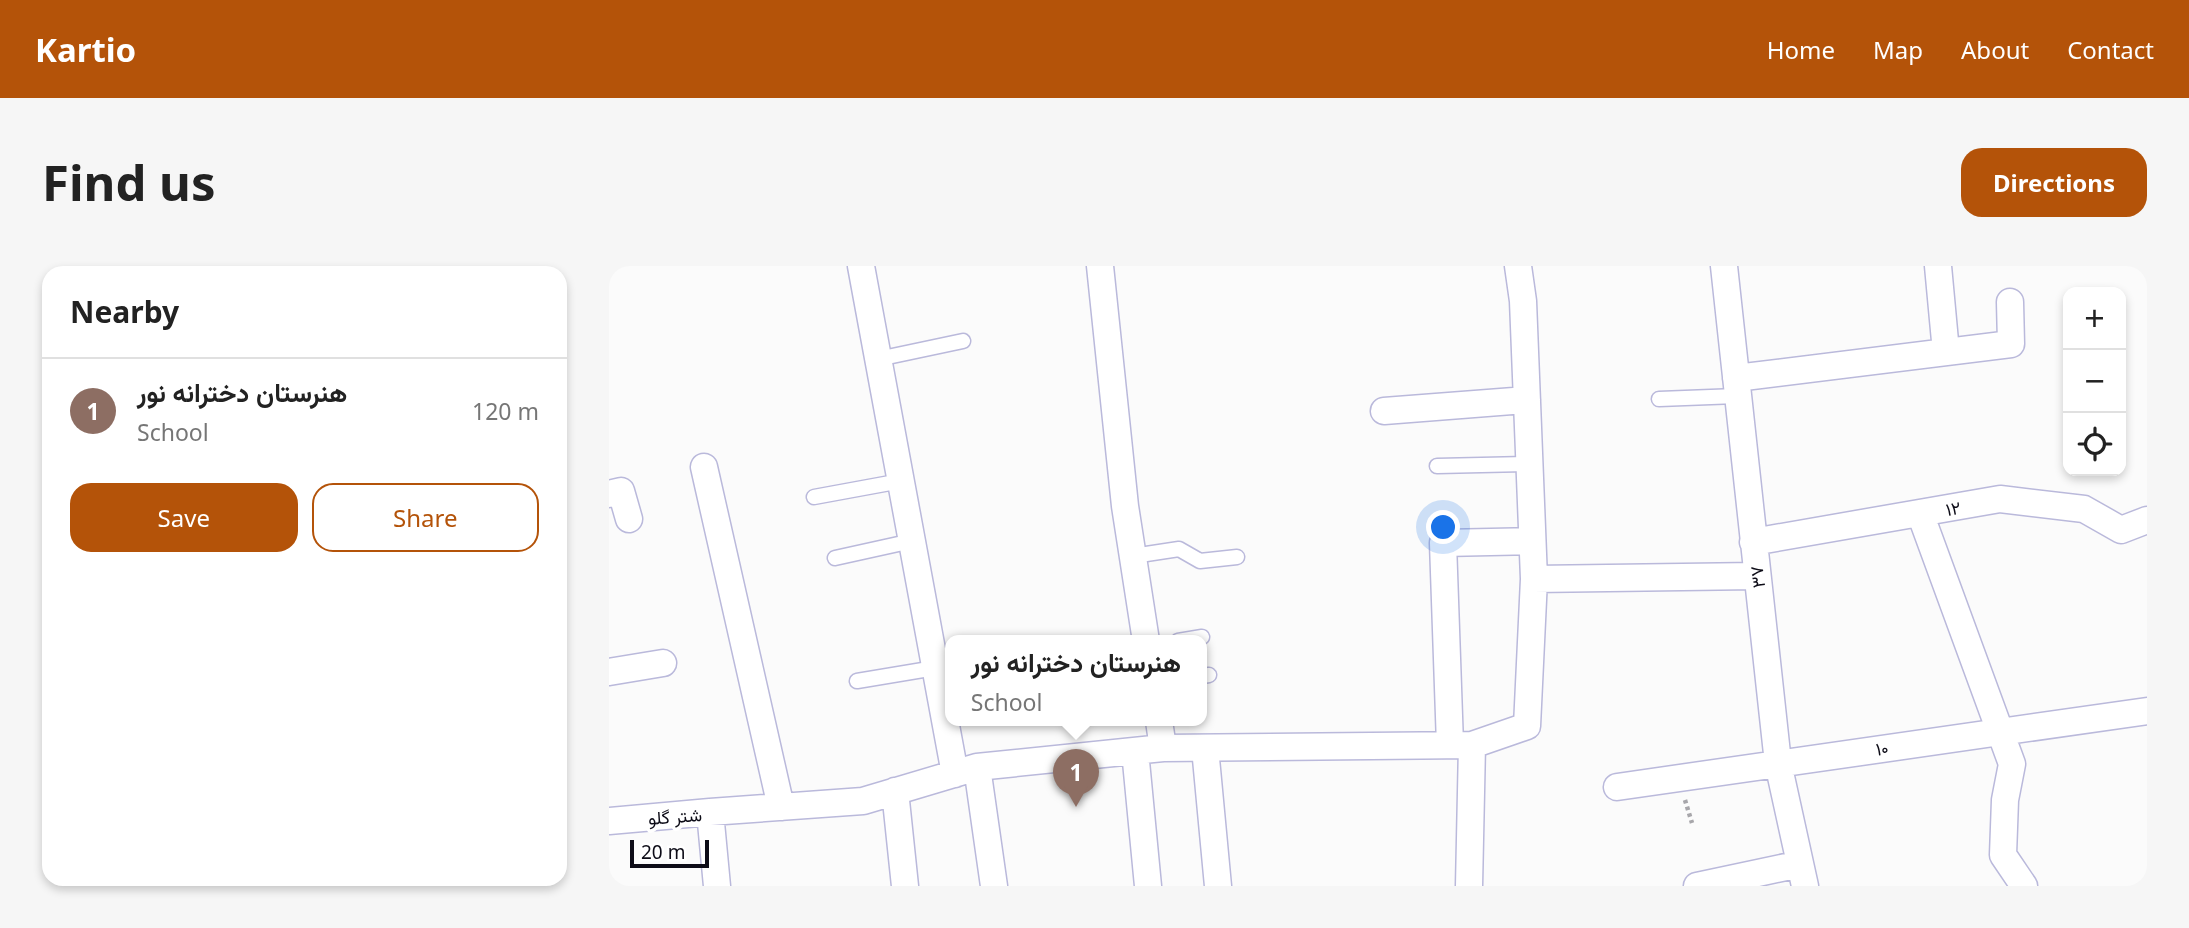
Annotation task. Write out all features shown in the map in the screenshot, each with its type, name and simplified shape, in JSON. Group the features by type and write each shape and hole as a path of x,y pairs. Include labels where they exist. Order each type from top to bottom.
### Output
{"street":[{"path":"861,266 935,668 945,701"},
{"path":"1100,266 1125,506 1145,635"},
{"path":"710,812 863,801 966,771 1163,748 1461,745 1527,726 1534,579 1523,301 1518,266"},
{"name":"۳۷","path":"1724,266 1778,763 1803,875"},
{"path":"1938,266 1946,352"},
{"path":"1736,387 1946,352 2011,344 2010,302"},
{"path":"1384,411 1527,400"},
{"path":"704,467 781,807"},
{"path":"609,494 621,491 629,519"},
{"name":"۱۲","path":"1753,542 2000,499 2084,509 2121,530 2147,520"},
{"path":"1920,513 2012,764 2005,800 2003,855 2024,886"},
{"path":"1469,886 1461,745 1443,543 1532,541"},
{"path":"1534,579 1756,576"},
{"path":"609,672 663,663"},
{"name":"۱۰","path":"1617,787 2147,711"},
{"path":"952,726 994,886"},
{"path":"1160,726 1163,748"},
{"path":"1205,748 1218,886"},
{"path":"1135,751 1148,886"},
{"path":"895,791 905,886"},
{"name":"شتر گلو","path":"609,821 710,812 717,886"},
{"path":"1697,886 1803,875"}],"lane":[{"path":"878,359 963,341"},
{"path":"1658,399 1736,387"},
{"path":"1437,466 1529,464"},
{"path":"814,497 901,481"},
{"path":"835,558 912,541"},
{"path":"1133,556 1179,549 1200,561 1237,557"},
{"path":"857,681 935,668"}],"place":[{"name":"هنرستان دخترانه نور","path":"1076,807"}]}
